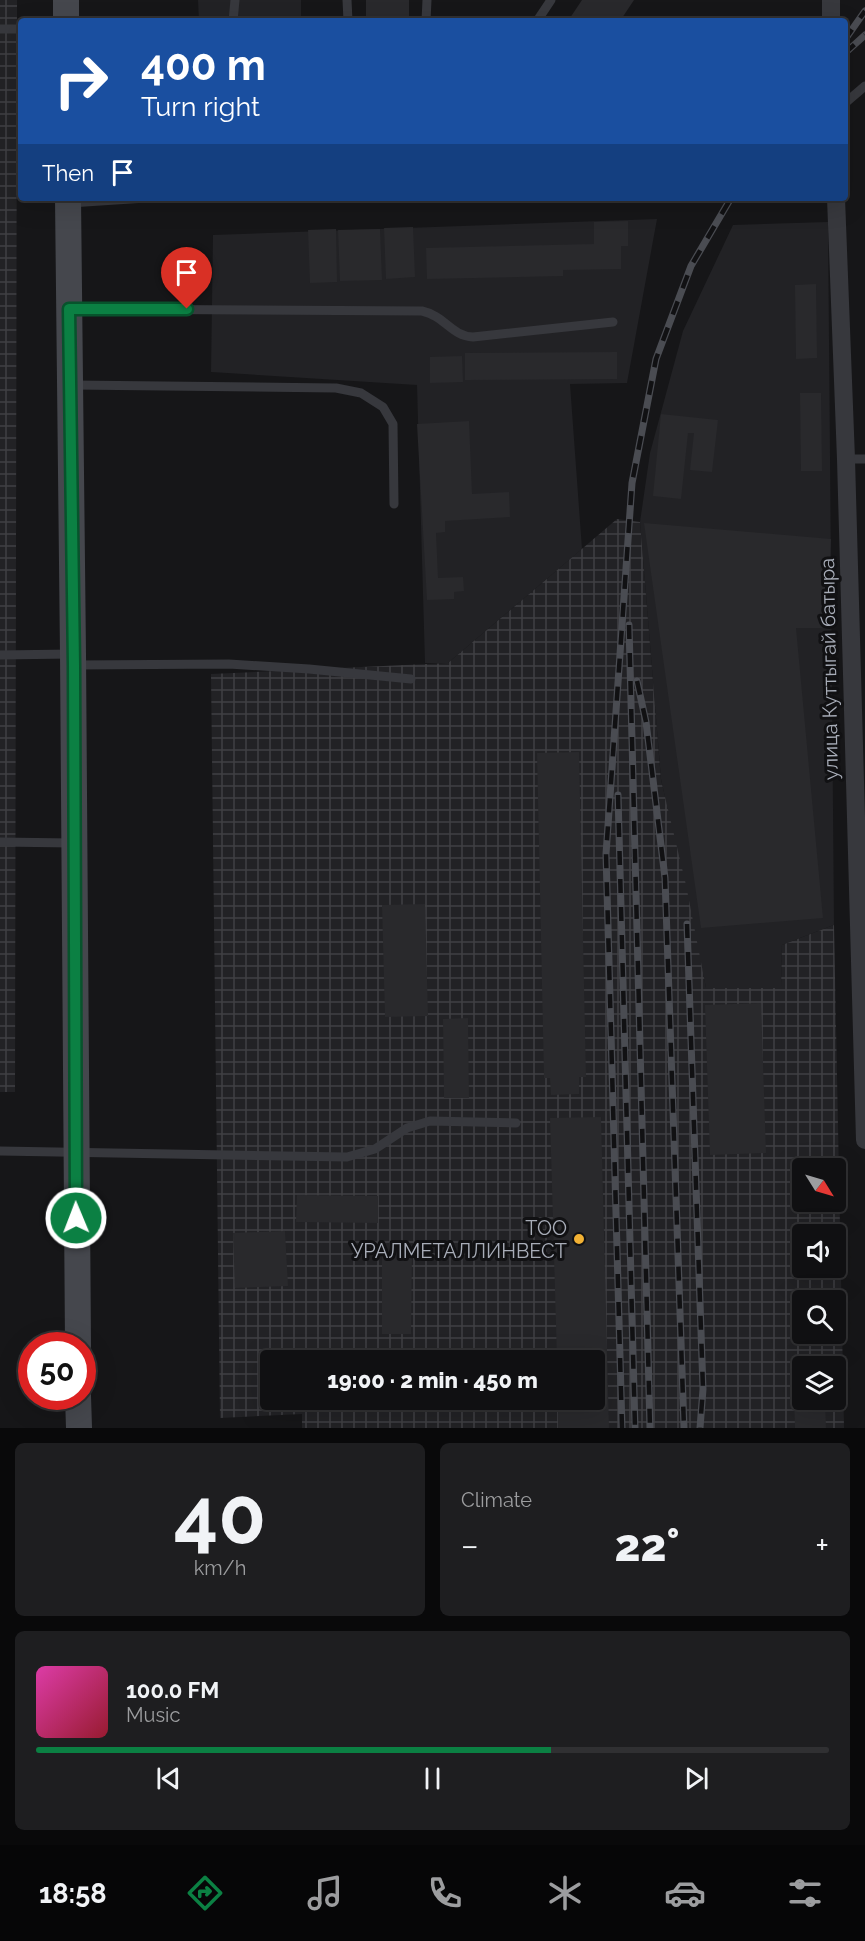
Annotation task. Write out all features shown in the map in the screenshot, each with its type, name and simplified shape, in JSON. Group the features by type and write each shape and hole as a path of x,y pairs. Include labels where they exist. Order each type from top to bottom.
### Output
{"main road":[{"path":"66,0 66,18"},
{"path":"68,201 78,1332"},
{"path":"78,1410 79,1428"}],"street":[{"path":"831,0 831,18"},
{"name":"улица Куттыгай батыра","path":"836,201 860,804 865,1140"}],"lane":[{"path":"233,18 235,0"},
{"path":"347,0 348,18"},
{"path":"426,18 427,0"},
{"path":"539,18 551,0"},
{"path":"0,29 18,29"},
{"path":"848,101 865,86"},
{"path":"69,309 422,311 433,313 462,337 473,338 613,322"},
{"path":"69,385 336,388 362,393 383,407 393,424 394,504"},
{"path":"846,459 865,459"},
{"path":"0,655 229,664 411,679"},
{"path":"0,842 74,843"},
{"path":"0,1151 347,1157 375,1149 407,1128 430,1121 516,1123"}],"shaded area":[{"path":"0,0 17,0 15,1092 0,1092"},
{"path":"198,0 301,0 301,18 199,18"},
{"path":"657,219 627,383 570,384 582,549 448,663 425,663 417,385 211,372 213,235"},
{"path":"828,222 834,925 782,945 781,988 706,988 661,779 640,522 650,453 683,331 733,225"},
{"path":"617,519 640,522 661,780 686,885 706,988 781,988 782,945 834,925 839,1158 792,1158 792,1212 840,1212 840,1224 792,1224 792,1278 841,1278 841,1290 792,1290 792,1344 842,1344 843,1356 792,1356 792,1410 844,1410 844,1428 302,1428 302,1414 220,1418 211,674 448,663"}],"building":[{"path":"366,0 409,0 409,18 366,18"},
{"path":"582,0 634,0 622,18 570,18"},
{"path":"628,221 628,246 621,246 621,269 563,270 563,276 427,279 426,248 594,244 594,222"},
{"path":"413,227 415,277 386,279 384,228"},
{"path":"336,229 337,282 310,283 308,230"},
{"path":"380,229 382,280 340,281 338,230"},
{"path":"816,284 817,358 796,359 795,285"},
{"path":"617,352 617,379 465,380 465,353"},
{"path":"462,356 463,382 430,383 430,357"},
{"path":"800,393 821,393 822,471 801,471"},
{"path":"661,414 718,420 712,472 690,470 694,433 688,433 681,499 653,496"},
{"path":"469,421 472,494 509,492 510,517 445,521 445,532 436,533 438,578 463,577 464,591 454,592 454,599 427,600 417,424"},
{"path":"644,523 831,539 827,628 796,628 823,918 701,928"},
{"path":"579,752 586,1077 579,1077 579,1094 551,1095 550,1078 544,1078 537,753"},
{"path":"425,904 428,1016 385,1017 382,905"},
{"path":"761,1003 766,1153 710,1155 705,1005"},
{"path":"468,1018 469,1098 444,1098 443,1019"},
{"name":"ТОО УРАЛМЕТАЛЛИНВЕСТ","path":"601,1117 609,1428 558,1428 558,1410 605,1410 605,1350 557,1350 550,1118"},
{"path":"297,1195 378,1196 378,1223 296,1222"},
{"path":"285,1231 288,1286 235,1288 233,1233"},
{"path":"382,1250 412,1250 411,1334 382,1334"},
{"path":"794,1410 825,1410 826,1428 795,1428"}],"railway":[{"path":"848,35 865,11"},
{"path":"848,50 865,35"},
{"path":"622,1428 606,854 632,483 656,359 691,266 729,201"},
{"path":"629,625 650,1428"},
{"path":"637,681 646,722 665,878 684,1428"},
{"path":"618,795 635,1428"},
{"path":"687,924 703,1389 700,1428"}],"place":[{"name":"ТОО УРАЛМЕТАЛЛИНВЕСТ","path":"579,1239"}],"route":[{"path":"76,1218 74,665 69,309 187,309"}]}
